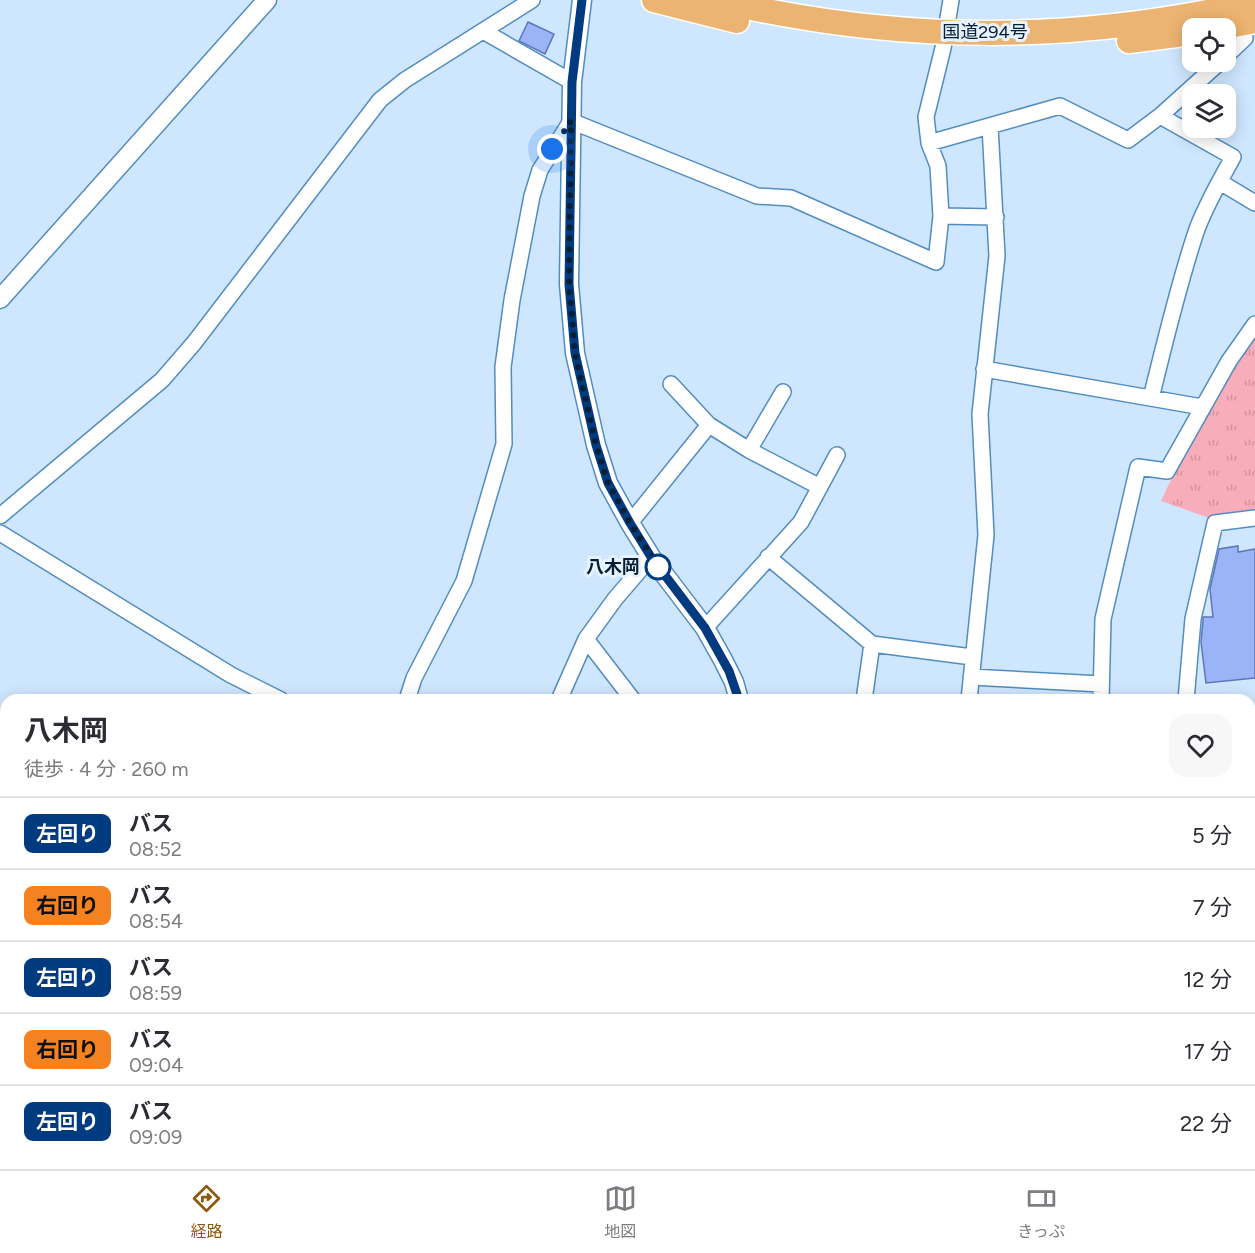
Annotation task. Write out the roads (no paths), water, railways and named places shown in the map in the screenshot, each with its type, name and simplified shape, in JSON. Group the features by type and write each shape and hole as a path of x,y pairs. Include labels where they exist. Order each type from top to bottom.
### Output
{"highway":[{"name":"国道294号","path":"654,0 749,24 813,34 1028,48 1083,45 1182,34"},
{"name":"国道294号","path":"716,0 816,20 944,41 1127,25 1181,18 1255,2"}],"street":[{"path":"0,299 267,0"},
{"path":"0,516 162,380 194,344 380,100 405,80 532,0"},
{"path":"582,0 572,82 571,121 569,284 575,353 596,445 608,483 651,557 705,628 734,682 737,694"},
{"path":"571,121 757,196 791,198 936,262 941,216 938,166 929,143 926,117 951,0"},
{"path":"1236,48 1245,39 1248,22"},
{"path":"483,31 572,82"},
{"path":"929,143 1060,106 1128,140 1160,116 1209,72"},
{"path":"1151,398 1167,331 1196,231 1233,157 1160,116"},
{"path":"409,694 414,678 464,581 504,444 503,368 512,300 532,196 540,170 571,121"},
{"path":"970,694 986,536 980,414 997,256 990,126"},
{"path":"1220,182 1255,203"},
{"path":"941,216 996,217"},
{"path":"1101,694 1103,619 1138,467 1167,471 1229,361 1255,324"},
{"path":"984,369 1202,407"},
{"path":"671,384 710,425 749,450 820,487"},
{"path":"749,450 783,392"},
{"path":"630,523 710,425"},
{"path":"705,628 801,522 837,454"},
{"path":"1187,694 1193,619 1215,523 1255,518"},
{"path":"0,533 231,675 269,694"},
{"path":"562,694 586,639 615,599 651,557"},
{"path":"768,557 872,644 972,657"},
{"path":"586,639 628,694"},
{"path":"865,694 872,644"},
{"path":"971,677 1101,684"}],"place":[{"name":"八木岡","path":"658,567"}]}
